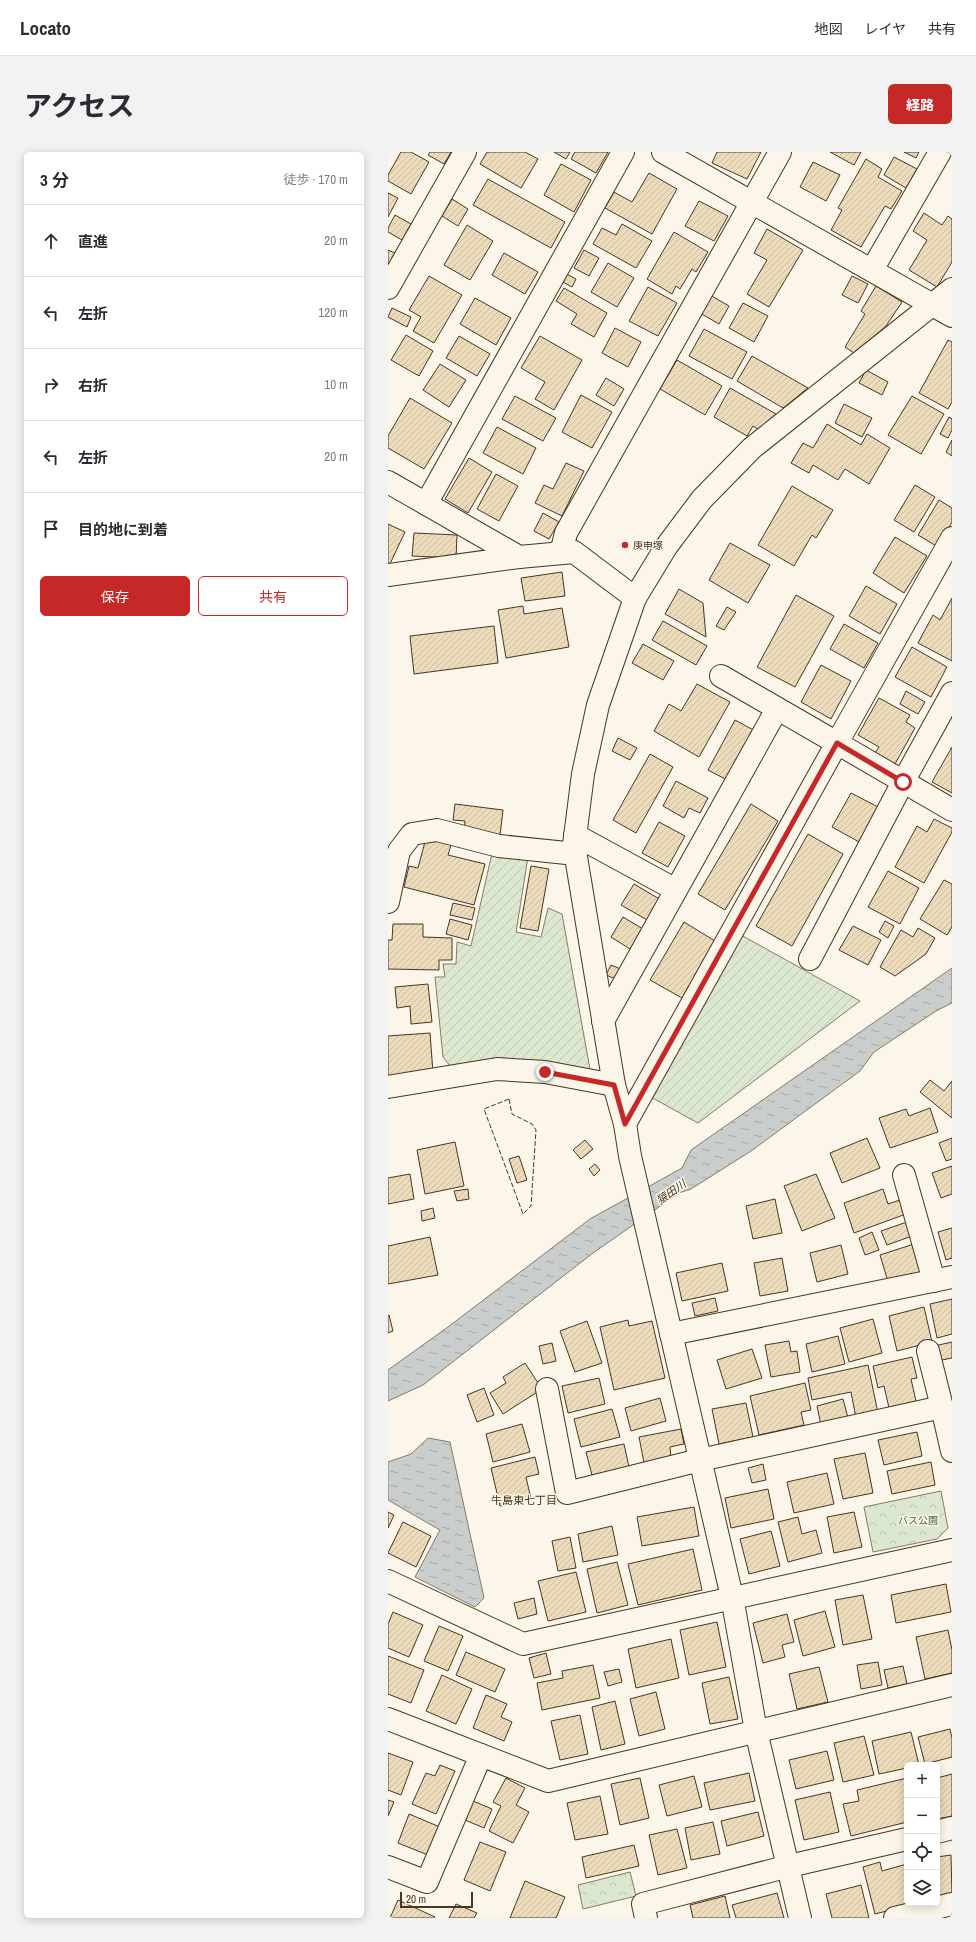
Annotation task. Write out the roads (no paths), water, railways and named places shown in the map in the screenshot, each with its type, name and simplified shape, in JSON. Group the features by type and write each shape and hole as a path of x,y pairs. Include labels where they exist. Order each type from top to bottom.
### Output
{"street":[{"path":"388,288 466,152"},
{"path":"426,504 623,152"},
{"path":"663,152 952,316"},
{"path":"561,553 566,533 780,152"},
{"path":"872,270 940,152"},
{"path":"800,1918 789,1866 756,1731 732,1598 630,1156 625,1124 614,1085 576,844 583,774 598,705 634,598 666,547 702,499 752,448 952,289"},
{"path":"388,482 519,557"},
{"path":"625,1124 952,538"},
{"path":"388,575 519,557 574,552 634,598"},
{"path":"722,676 952,810"},
{"path":"810,959 903,782 952,693"},
{"path":"603,1021 777,709"},
{"path":"388,902 399,851 412,834 437,830 499,846 576,844 676,890"},
{"path":"388,1087 497,1069 545,1072 614,1085"},
{"path":"671,1334 943,1279 904,1175"},
{"path":"928,1351 952,1451"},
{"path":"546,1389 567,1493 700,1460 942,1408"},
{"path":"388,1581 523,1644 952,1550"},
{"path":"388,1719 548,1781 952,1685"},
{"path":"388,1867 427,1882 481,1755"},
{"path":"940,1831 952,1828"},
{"path":"646,1918 643,1904 789,1866 904,1840"},
{"path":"895,1918 952,1904"}],"water":[{"name":"猿田川","path":"952,968 952,1003 936,1011 874,1052 860,1071 751,1151 691,1189 679,1193 593,1253 423,1385 388,1401 388,1370 448,1327 590,1219 682,1168 691,1150"},
{"path":"428,1438 450,1442 484,1598 475,1607 415,1577 440,1530 388,1500 388,1462 411,1454"}],"place":[{"name":"庚申塚","path":"625,545"}],"district":[{"name":"牛島東七丁目","path":"524,1500"}],"park label":[{"name":"バス公園","path":"918,1520"}]}
